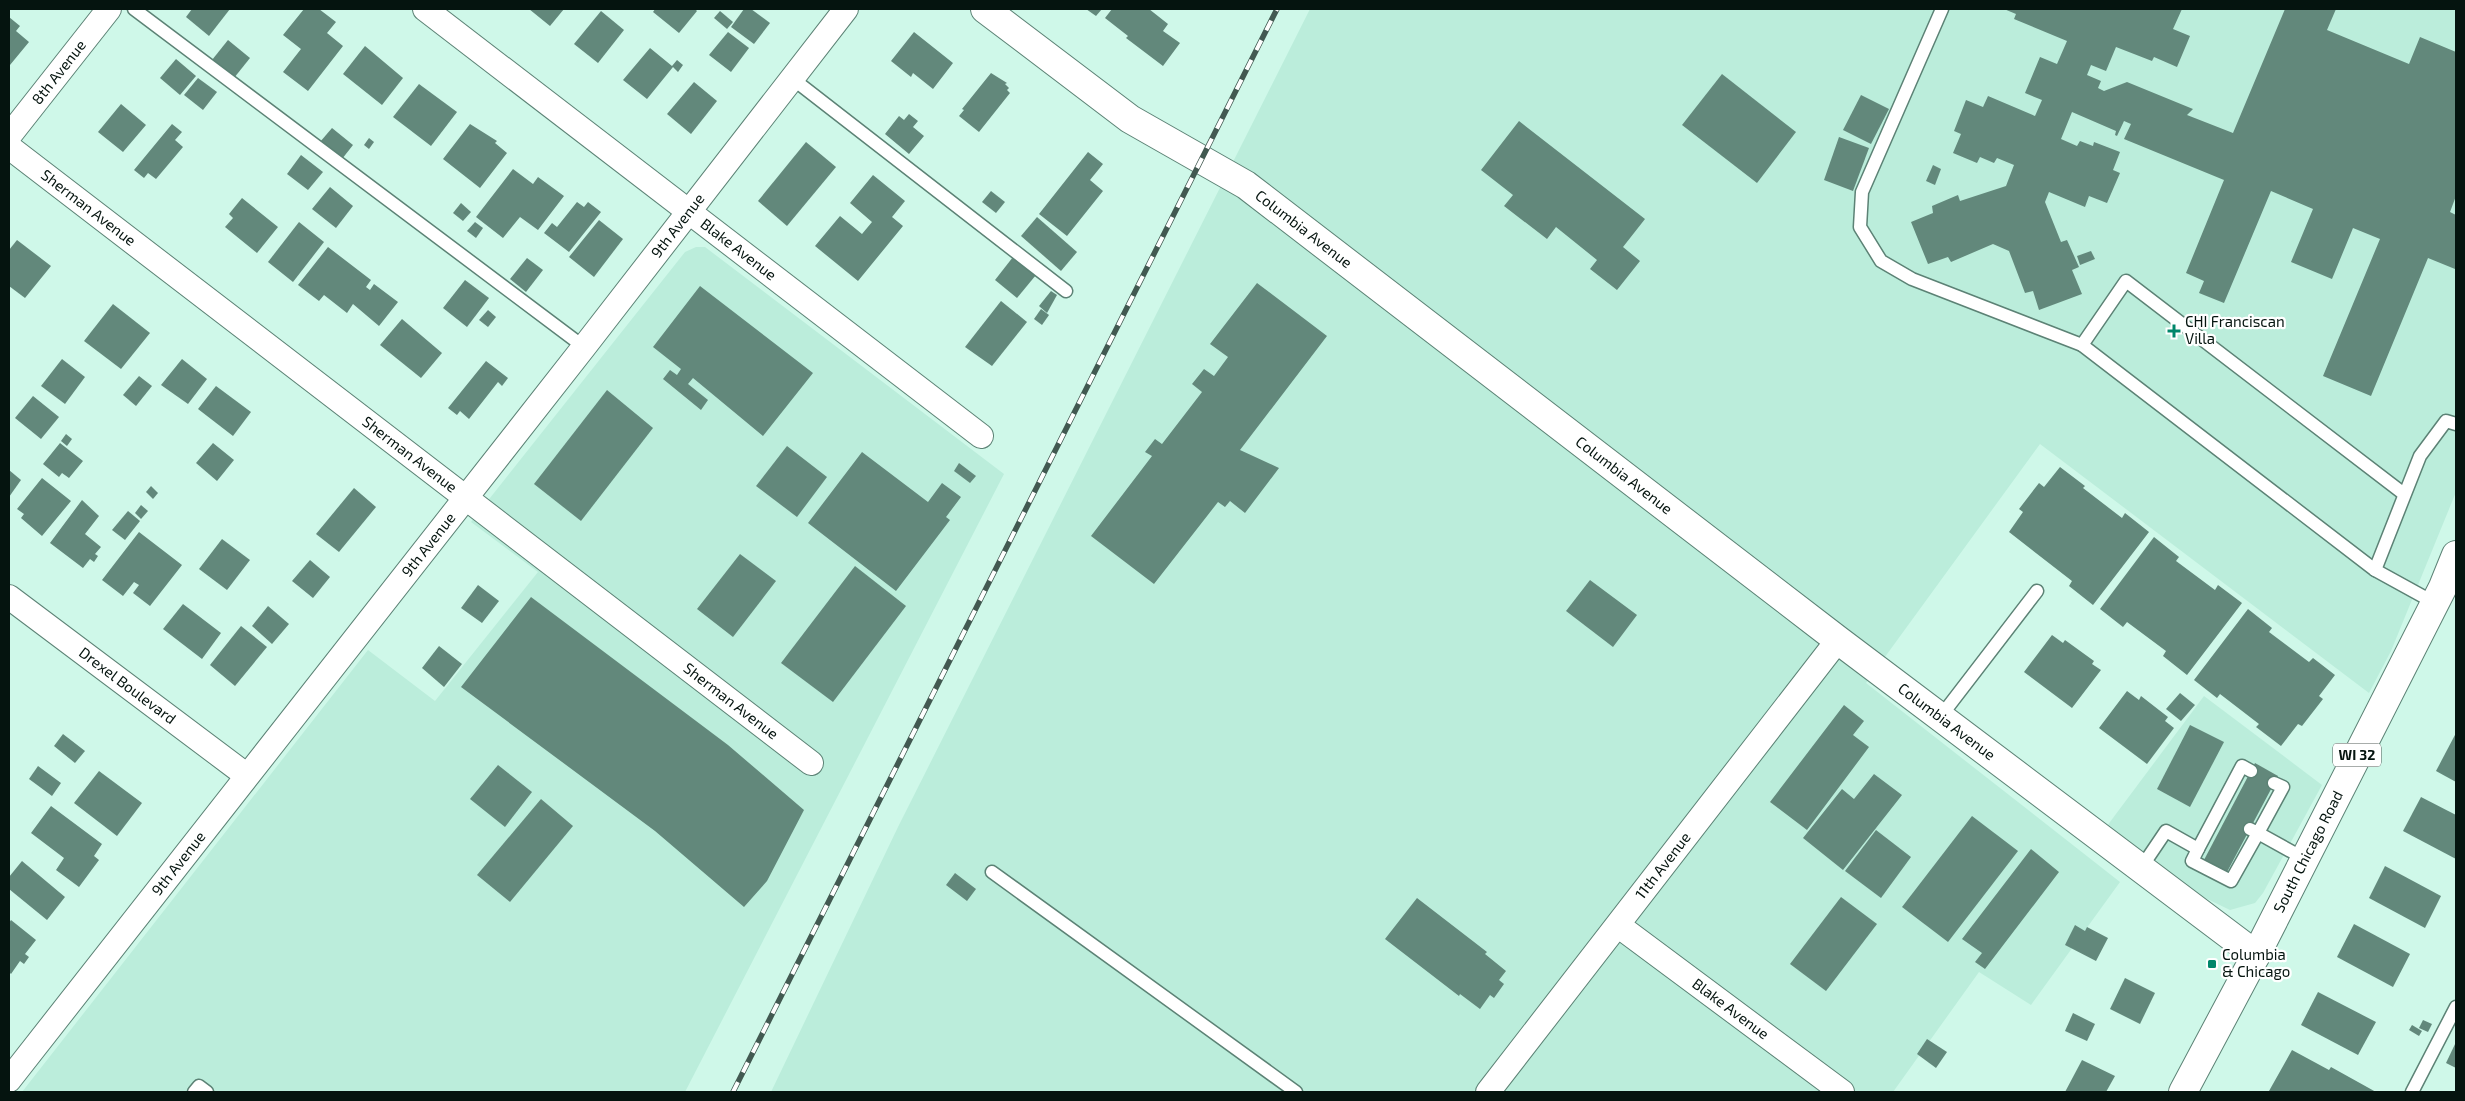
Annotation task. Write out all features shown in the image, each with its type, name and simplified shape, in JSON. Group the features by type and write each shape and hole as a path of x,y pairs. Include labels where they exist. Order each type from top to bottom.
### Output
{"street":[{"name":"8th Avenue","path":"9,136 109,9"},
{"name":"Blake Avenue","path":"425,9 981,436"},
{"name":"9th Avenue","path":"9,1080 584,347 846,9"},
{"name":"Columbia Avenue","path":"985,9 1130,119 1246,186 1838,640 1942,716 2256,954"},
{"name":"Sherman Avenue","path":"9,147 811,763"},
{"name":"South Chicago Road","path":"2182,1092 2305,858 2435,603 2456,555"},
{"name":"Drexel Boulevard","path":"9,596 246,776"},
{"name":"11th Avenue","path":"1488,1092 1619,926 1838,640"},
{"name":"Blake Avenue","path":"1619,926 1842,1092"}],"lane":[{"path":"134,9 584,347"},
{"path":"1942,9 1862,192 1860,227 1881,260 1912,279 2082,345 2375,570 2435,603"},
{"path":"793,79 1066,291"},
{"path":"2082,345 2126,281 2404,494"},
{"path":"2375,570 2420,456 2446,421 2456,424"},
{"path":"1942,716 2037,591"},
{"path":"2251,770 2242,766 2238,784 2210,837 2198,849 2192,861 2231,881 2241,854 2270,801 2283,787 2274,782"},
{"path":"2141,868 2166,831 2198,849"},
{"path":"2254,831 2305,858"},
{"path":"992,872 1296,1092"},
{"path":"2412,1092 2456,1007"},
{"path":"194,1092 199,1086 207,1092"}],"shaded area":[{"path":"1310,9 2456,9 2456,492 2391,651 2369,693 2040,444 1866,683 2120,882 2031,1005 1979,972 1893,1092 771,1092 898,827"},
{"path":"696,247 705,247 1004,474 685,1092 22,1092 368,650 435,701 538,572 471,522 685,252"},
{"path":"2204,696 2322,785 2263,893 2255,903 2230,910 2199,895 2107,826"}],"building":[{"path":"192,9 230,9 209,36 186,17"},
{"path":"304,9 319,9 336,22 327,33 343,46 308,91 283,72 301,49 283,35"},
{"path":"529,9 564,9 550,26"},
{"path":"655,9 695,9 697,11 679,33 653,12"},
{"path":"744,9 751,9 770,23 754,44 731,27"},
{"path":"1086,9 1102,9 1096,16"},
{"path":"1112,9 1149,9 1168,24 1163,31 1180,43 1163,66 1126,38 1128,36 1105,18"},
{"path":"2004,9 2182,9 2173,29 2190,36 2177,67 2154,57 2152,61 2116,47 2106,71 2091,65 2087,75 2101,81 2098,88 2104,91 2127,82 2193,109 2187,115 2233,133 2285,9 2336,9 2327,30 2409,64 2420,37 2456,52 2456,196 2450,212 2456,215 2456,266 2455,269 2428,258 2371,396 2323,376 2380,239 2353,228 2332,279 2291,262 2313,209 2271,191 2224,303 2199,293 2204,281 2186,273 2224,180 2124,139 2131,124 2124,121 2117,136 2115,135 2116,131 2072,112 2061,139 2077,146 2080,141 2093,146 2094,142 2120,152 2113,170 2120,173 2107,203 2089,196 2085,207 2049,192 2045,202 2061,242 2067,240 2079,267 2072,270 2082,294 2039,310 2033,291 2025,293 2009,251 1993,244 1951,262 1948,257 1928,264 1911,222 1933,213 1932,206 1958,195 1960,201 2006,186 2014,165 1997,158 1994,163 1980,157 1977,163 1953,153 1961,134 1954,131 1966,100 1983,107 1988,96 2035,116 2042,100 2025,93 2040,57 2057,64 2067,41 2014,19 2016,14"},
{"path":"601,11 624,30 598,63 574,44"},
{"path":"720,11 733,22 727,29 714,18"},
{"path":"9,17 20,26 16,31 29,42 10,65"},
{"path":"728,32 749,48 731,72 709,55"},
{"path":"914,32 953,63 933,89 913,73 911,77 891,61"},
{"path":"228,40 250,58 234,78 212,60"},
{"path":"365,46 403,78 382,105 343,74"},
{"path":"650,48 672,66 677,60 683,65 678,72 673,67 647,99 623,80"},
{"path":"176,59 196,76 180,95 160,78"},
{"path":"991,73 1007,83 1005,84 1009,88 1007,90 1010,93 979,132 959,116 964,110 962,109"},
{"path":"1722,74 1796,132 1757,183 1682,125"},
{"path":"198,78 217,92 203,110 184,95"},
{"path":"694,82 717,101 691,134 667,114"},
{"path":"419,84 457,112 431,146 393,117"},
{"path":"1861,95 1889,109 1871,144 1843,130"},
{"path":"121,104 146,125 123,152 98,132"},
{"path":"909,114 918,121 913,127 924,136 909,154 885,134 899,116 904,120"},
{"path":"1519,121 1645,219 1623,247 1640,261 1617,290 1590,269 1597,260 1556,227 1547,239 1504,206 1513,195 1481,170"},
{"path":"172,124 182,132 175,140 183,147 156,179 148,173 144,178 134,170"},
{"path":"470,124 497,141 495,143 507,153 480,188 443,159"},
{"path":"332,128 353,145 342,159 320,142"},
{"path":"1839,137 1869,148 1853,191 1824,180"},
{"path":"369,138 374,142 369,149 364,145"},
{"path":"806,142 836,167 787,226 758,201"},
{"path":"1088,152 1103,164 1090,180 1103,191 1067,236 1039,214"},
{"path":"301,155 323,172 308,190 287,174"},
{"path":"1933,165 1941,169 1935,185 1926,181"},
{"path":"513,169 533,184 538,177 564,196 538,230 520,217 503,238 476,217"},
{"path":"873,175 905,201 892,217 903,226 858,281 815,246 840,216 862,234 872,222 850,203"},
{"path":"330,187 353,206 336,228 312,209"},
{"path":"991,191 1005,202 996,213 982,202"},
{"path":"242,198 278,227 257,253 225,227 233,218 229,214"},
{"path":"577,202 584,207 588,202 601,212 569,252 544,233 552,223 557,227"},
{"path":"461,203 471,212 463,221 453,213"},
{"path":"1037,217 1077,252 1061,271 1021,236"},
{"path":"599,220 623,239 594,277 569,257"},
{"path":"299,222 324,242 293,282 268,262"},
{"path":"475,222 483,228 476,238 467,231"},
{"path":"17,240 51,266 25,298 9,286 9,250"},
{"path":"328,247 371,280 366,287 370,290 374,284 398,302 379,326 353,304 347,313 324,295 319,301 298,285"},
{"path":"2091,251 2095,259 2080,265 2077,256"},
{"path":"1013,257 1036,275 1017,298 995,280"},
{"path":"527,258 543,270 526,292 510,279"},
{"path":"465,280 489,298 467,327 443,308"},
{"path":"1257,283 1327,336 1240,450 1279,468 1245,513 1230,501 1225,507 1218,502 1154,584 1091,536 1152,456 1145,452 1155,439 1162,444 1202,392 1192,384 1204,369 1214,376 1228,357 1210,344"},
{"path":"700,286 813,373 763,436 693,378 688,384 708,400 701,410 663,379 670,370 677,375 681,369 653,347"},
{"path":"1051,291 1057,295 1047,313 1039,306"},
{"path":"1001,301 1027,322 992,366 965,347"},
{"path":"113,304 150,333 121,369 84,341"},
{"path":"1041,309 1049,315 1042,325 1034,319"},
{"path":"488,310 496,317 488,327 479,320"},
{"path":"402,319 442,353 421,378 380,345"},
{"path":"62,359 85,377 65,404 41,386"},
{"path":"182,359 207,379 188,404 161,385"},
{"path":"486,361 508,378 502,386 498,382 469,419 460,411 457,415 448,408"},
{"path":"139,376 152,386 136,406 123,395"},
{"path":"216,386 251,412 233,436 198,409"},
{"path":"607,390 653,428 581,521 534,484"},
{"path":"33,396 59,417 41,439 15,418"},
{"path":"66,434 72,439 67,446 61,441"},
{"path":"60,443 83,461 69,478 62,473 59,477 43,464"},
{"path":"213,443 234,460 217,481 196,463"},
{"path":"787,446 827,477 797,517 756,486"},
{"path":"862,452 928,502 942,483 961,497 946,517 950,520 896,591 808,523"},
{"path":"959,463 976,476 970,483 954,471"},
{"path":"2060,467 2085,486 2083,488 2122,518 2125,513 2149,532 2093,605 2069,586 2072,581 2009,532 2023,512 2019,509 2039,483 2044,487"},
{"path":"9,470 21,480 9,497"},
{"path":"42,478 71,501 42,536 21,518 24,514 17,509"},
{"path":"151,486 158,493 153,499 146,492"},
{"path":"354,488 376,507 339,552 316,534"},
{"path":"82,500 99,516 85,534 101,547 95,554 98,556 94,562 90,559 83,568 50,543"},
{"path":"141,505 148,511 141,519 135,513"},
{"path":"128,511 140,521 125,540 112,530"},
{"path":"139,532 182,565 150,606 133,593 139,585 134,582 123,596 102,580"},
{"path":"2154,537 2179,557 2176,561 2215,590 2218,585 2242,603 2187,675 2163,656 2166,651 2127,622 2123,627 2100,609"},
{"path":"222,539 250,560 227,590 199,569"},
{"path":"740,554 776,581 733,637 697,609"},
{"path":"310,560 330,577 313,598 292,581"},
{"path":"855,566 906,606 833,702 781,663"},
{"path":"1590,580 1637,615 1613,647 1566,611"},
{"path":"478,585 499,601 482,623 461,608"},
{"path":"531,597 728,745 804,810 767,881 744,907 655,831 461,687"},
{"path":"183,604 221,633 202,659 163,629"},
{"path":"268,606 289,624 272,644 252,626"},
{"path":"2248,609 2272,628 2269,632 2309,662 2313,658 2335,675 2319,696 2323,699 2302,726 2298,724 2281,746 2256,727 2259,724 2220,694 2217,698 2194,680"},
{"path":"241,626 267,647 235,686 210,665"},
{"path":"2052,635 2063,643 2065,640 2094,661 2092,664 2101,670 2072,708 2024,672"},
{"path":"439,646 462,664 444,687 422,668"},
{"path":"2127,691 2139,700 2141,696 2168,717 2165,721 2174,728 2147,764 2099,728"},
{"path":"2180,693 2195,705 2181,721 2166,709"},
{"path":"1844,705 1864,721 1853,735 1869,747 1807,830 1770,802"},
{"path":"2190,725 2224,742 2190,807 2157,789"},
{"path":"2456,733 2456,782 2436,771"},
{"path":"63,734 85,751 75,763 54,746"},
{"path":"2255,763 2278,776 2227,872 2204,860"},
{"path":"498,765 532,792 505,827 470,799"},
{"path":"38,766 61,783 52,796 29,779"},
{"path":"99,771 142,803 117,836 74,803"},
{"path":"1874,774 1902,795 1843,870 1803,838 1842,789 1854,799"},
{"path":"2421,797 2456,815 2456,859 2403,831"},
{"path":"541,799 573,826 510,902 477,875"},
{"path":"51,806 102,844 94,856 99,860 79,887 56,870 64,858 31,833"},
{"path":"1972,816 2018,851 1948,942 1902,907"},
{"path":"1876,830 1911,857 1881,898 1845,871"},
{"path":"2031,849 2059,872 1985,969 1975,962 1982,953 1962,939"},
{"path":"22,861 65,897 47,920 9,889 9,877"},
{"path":"2385,866 2441,896 2425,928 2369,898"},
{"path":"955,873 976,889 967,901 946,885"},
{"path":"1841,897 1877,924 1826,991 1790,964"},
{"path":"1417,898 1487,952 1485,954 1506,971 1499,980 1504,984 1494,998 1490,995 1480,1009 1460,994 1459,996 1385,939"},
{"path":"11,920 36,940 25,954 29,957 24,964 20,961 11,974 9,972 9,923"},
{"path":"2354,924 2410,954 2393,987 2337,957"},
{"path":"2075,925 2085,931 2087,927 2108,938 2096,961 2065,945"},
{"path":"2125,978 2155,993 2140,1024 2110,1009"},
{"path":"2318,992 2376,1022 2358,1055 2301,1025"},
{"path":"2073,1013 2095,1024 2087,1041 2065,1031"},
{"path":"2423,1020 2432,1024 2428,1032 2419,1028"},
{"path":"2412,1025 2422,1031 2419,1036 2409,1030"},
{"path":"1927,1039 1947,1052 1936,1068 1917,1054"},
{"path":"2456,1042 2456,1068 2446,1063"},
{"path":"2292,1050 2329,1070 2331,1067 2376,1092 2269,1091"},
{"path":"2082,1060 2115,1076 2106,1092 2065,1092"}],"railway":[{"path":"733,1092 1277,9"}],"place":[{"name":"CHI Franciscan Villa","path":"2174,331"},
{"name":"Columbia & Chicago","path":"2212,964"}]}
